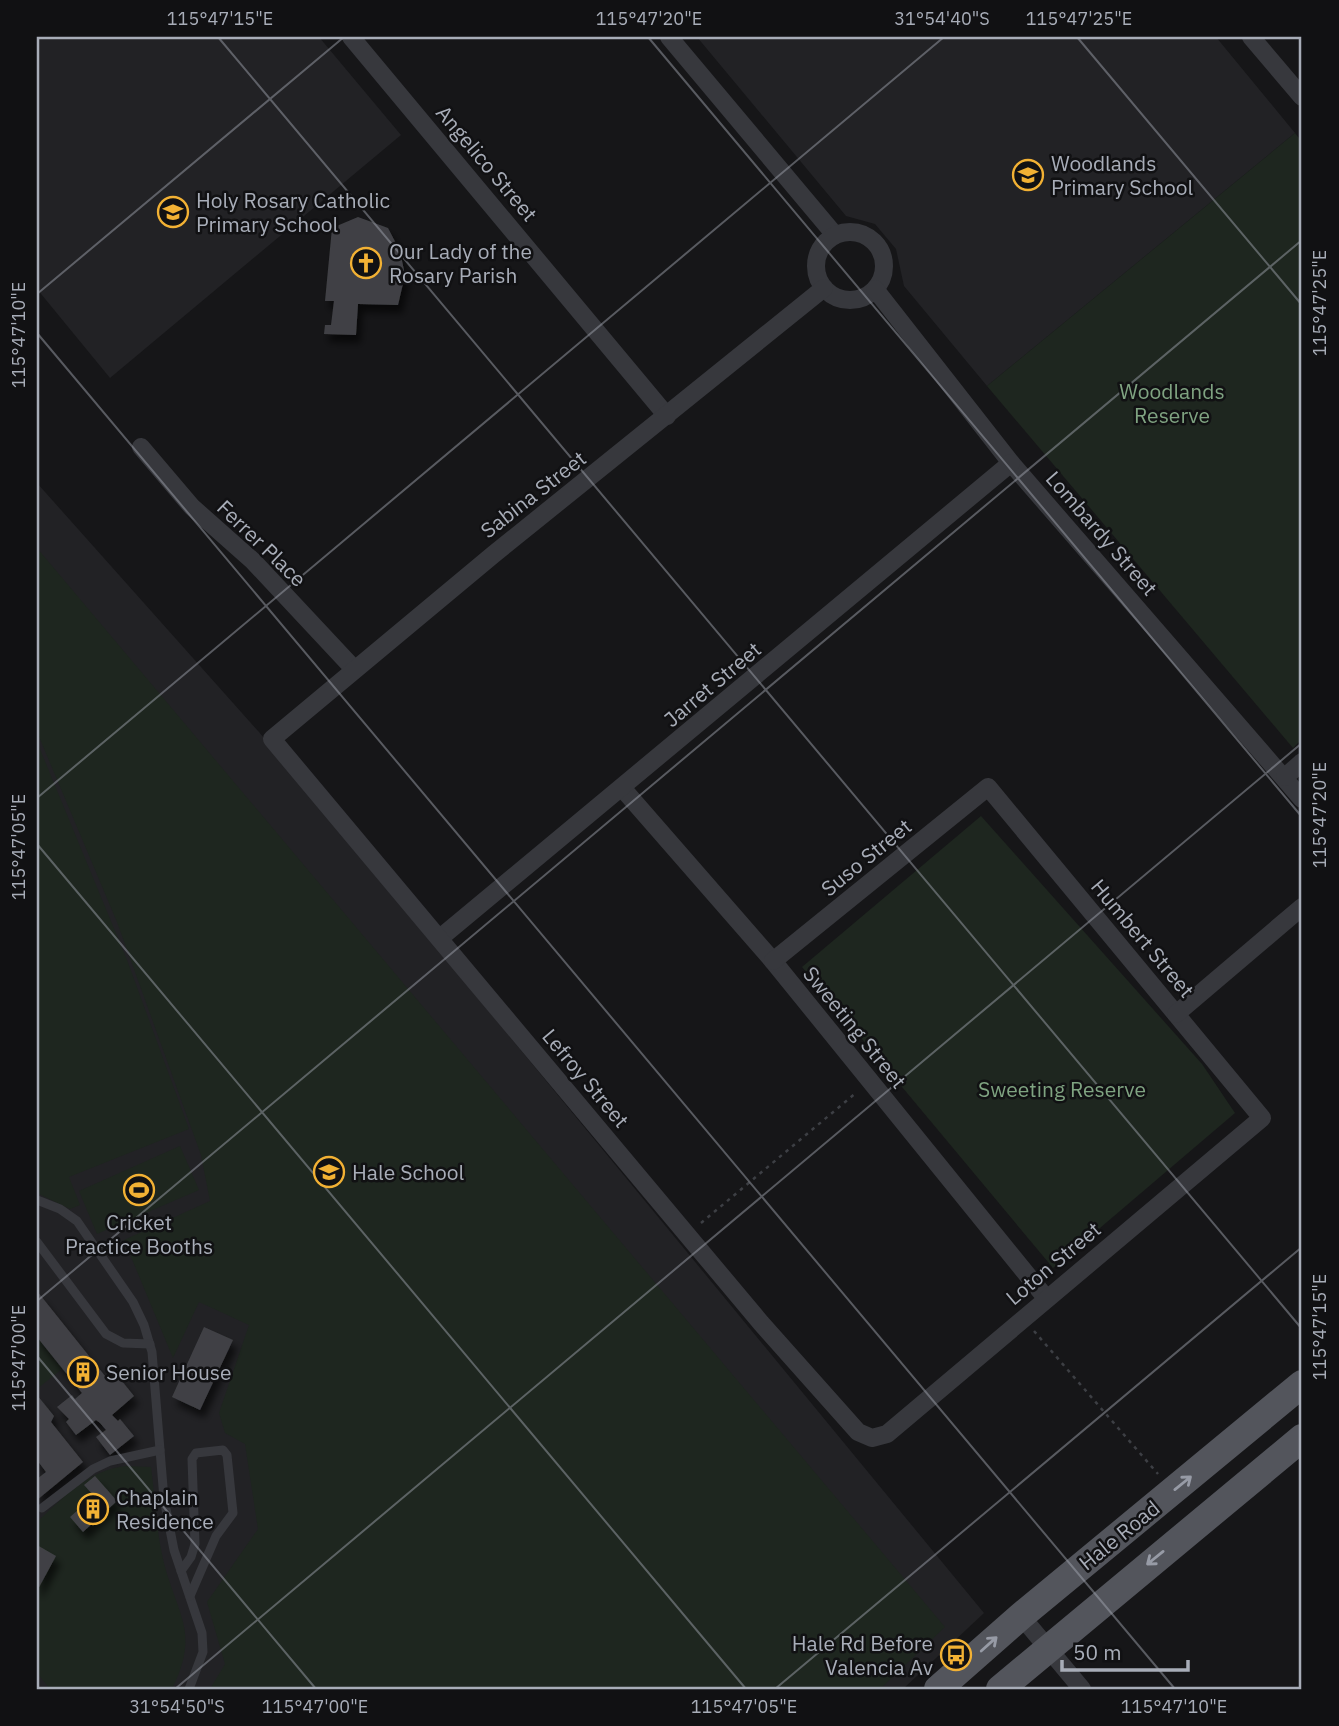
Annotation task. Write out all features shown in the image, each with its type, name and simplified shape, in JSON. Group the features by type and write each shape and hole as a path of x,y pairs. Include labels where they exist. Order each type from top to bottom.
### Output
{"main road":[{"name":"Hale Road","path":"938,1689 1021,1616 1302,1384"},
{"name":"Hale Road","path":"1000,1689 1302,1437"}],"street":[{"name":"Angelico Street","path":"351,37 667,416"},
{"path":"669,37 835,236"},
{"path":"1251,37 1302,97"},
{"path":"857,232 877,244 884,264 884,274 875,289 866,296 852,300 840,298 824,288 818,278 817,258 822,247 835,236 857,232"},
{"name":"Sabina Street","path":"272,739 354,669 824,288"},
{"name":"Lombardy Street","path":"875,289 1011,463 1302,799"},
{"name":"Ferrer Place","path":"141,446 192,507 253,561 354,669"},
{"name":"Jarret Street","path":"440,938 623,789 1011,463"},
{"name":"Lefroy Street","path":"272,739 688,1235 858,1432 872,1438"},
{"path":"1285,777 1302,762"},
{"name":"Suso Street","path":"773,961 988,787"},
{"name":"Humbert Street","path":"988,787 1262,1118"},
{"name":"Sweeting Street","path":"623,789 773,961 1046,1298"},
{"path":"1176,1014 1302,907"},
{"name":"Loton Street","path":"872,1438 887,1434 1262,1118"},
{"path":"1021,1616 1082,1689"}],"lane":[{"path":"37,1200 60,1209 77,1221 133,1302 150,1344 164,1499 181,1571 202,1633 204,1653 189,1689"},
{"path":"37,1242 106,1334 123,1343 150,1344"},
{"path":"42,1508 93,1469 110,1461 160,1450"},
{"path":"181,1571 191,1557 195,1544 192,1459 196,1453 223,1450 228,1455 233,1513 216,1536 190,1596"}],"path":[{"path":"688,1235 870,1081"},
{"path":"1023,1318 1164,1481"}],"shaded area":[{"name":"Holy Rosary Catholic Primary School","path":"37,37 319,37 401,135 110,378 37,289"},
{"name":"Woodlands Primary School","path":"697,37 1216,37 1295,133 987,386 904,286 896,249 875,224 846,216"},
{"name":"Hale School","path":"37,483 259,732 984,1613 903,1689 37,1689"}],"green space":[{"name":"Woodlands Reserve","path":"1295,133 1302,142 1302,739 1293,748 987,386"},
{"name":"Hale School","path":"37,548 945,1627 880,1689 210,1689 225,1664 207,1602 258,1529 245,1444 225,1433 219,1413 249,1325 199,1302 173,1358 124,1240 210,1201 201,1155 117,922 37,732"},
{"path":"37,742 127,960 189,1129 69,1177 80,1205 70,1209 37,1193"},
{"name":"Sweeting Reserve","path":"981,816 1202,1064 1235,1113 1053,1268 802,967"},
{"name":"Cricket Practice Booths","path":"180,1146 199,1190 97,1234 79,1191"},
{"path":"37,1337 62,1369 37,1389"},
{"path":"126,1466 151,1467 161,1548 183,1623 185,1652 180,1669 172,1689 50,1689 37,1673 37,1522 88,1479"}],"building":[{"name":"Our Lady of the Rosary Parish","path":"358,217 388,228 400,251 405,275 398,305 358,304 356,335 324,334 325,325 331,325 334,301 325,301 332,228"},
{"name":"Senior House","path":"37,1291 109,1381 117,1375 134,1396 112,1415 118,1421 120,1419 134,1436 110,1455 96,1437 106,1430 100,1423 96,1420 76,1435 66,1422 69,1419 57,1407 72,1395 75,1399 82,1393 37,1337"},
{"path":"204,1327 233,1340 200,1410 172,1397"},
{"name":"Senior House","path":"37,1395 54,1416 51,1422 83,1462 37,1500 37,1479 46,1472 37,1460"},
{"name":"Chaplain Residence","path":"95,1476 117,1501 83,1532 70,1517 94,1496 84,1485"},
{"path":"37,1545 56,1556 37,1591"}],"place":[{"name":"Woodlands Primary School","path":"1028,175"},
{"name":"Holy Rosary Catholic Primary School","path":"173,212"},
{"name":"Our Lady of the Rosary Parish","path":"366,263"},
{"name":"Hale School","path":"329,1172"},
{"name":"Cricket Practice Booths","path":"139,1190"},
{"name":"Senior House","path":"83,1372"},
{"name":"Chaplain Residence","path":"93,1509"},
{"name":"Hale Rd Before Valencia Av","path":"956,1655"}]}
